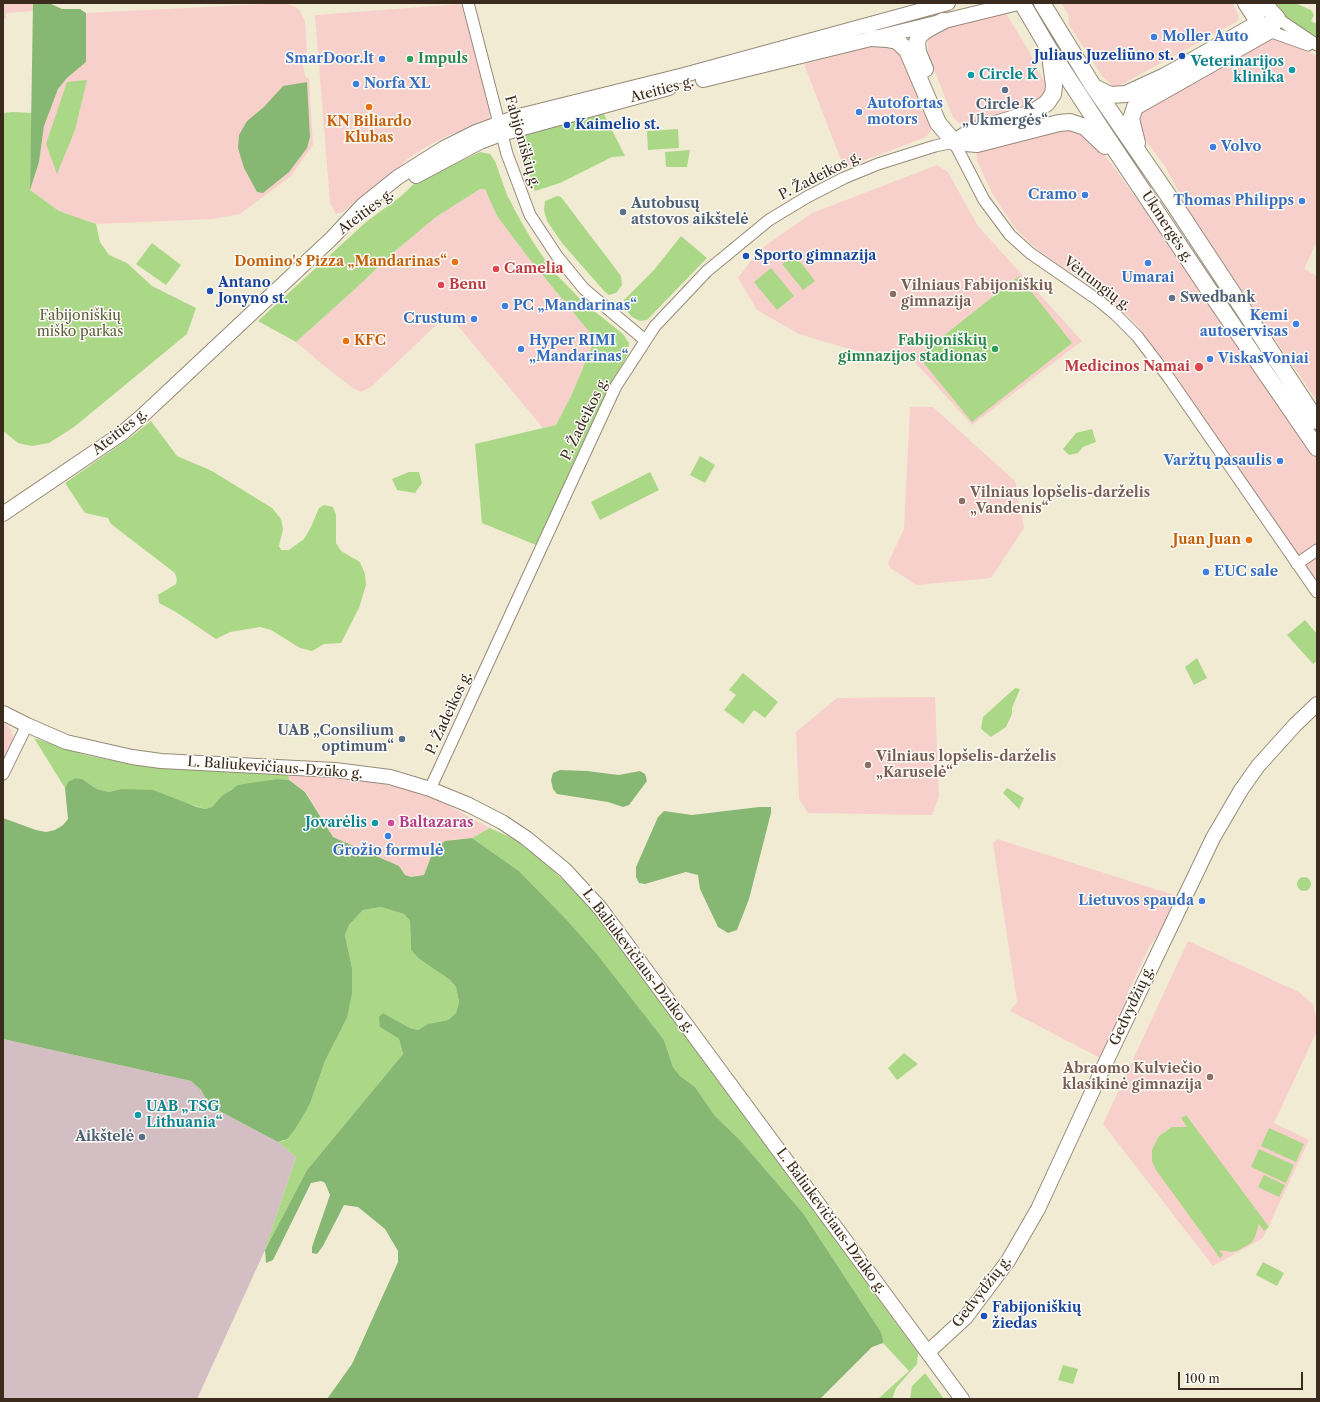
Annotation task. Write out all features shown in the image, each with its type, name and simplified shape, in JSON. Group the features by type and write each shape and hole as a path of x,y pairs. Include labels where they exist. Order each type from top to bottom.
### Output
{"highway":[{"name":"Ukmergės g.","path":"1022,3 1049,49 1217,302 1317,448"},
{"name":"Ukmergės g.","path":"1042,3 1093,86 1174,204 1317,421"},
{"path":"1246,3 1268,24"},
{"path":"1263,3 1268,24"},
{"path":"943,21 920,35 917,42 918,52 945,114 954,142"},
{"path":"1093,86 1110,95 1126,94 1268,24"},
{"path":"1145,163 1131,125 1132,113 1135,107 1268,24"},
{"path":"871,38 897,41 906,50 938,123 954,142 976,144 1059,123 1070,122 1078,124 1090,132 1129,168"},
{"path":"954,142 972,131 1032,114 1047,103 1053,94 1054,86 1049,49"}],"main road":[{"name":"Ateities g.","path":"500,129 525,114 684,75 948,3"},
{"name":"Ateities g.","path":"3,514 96,451 137,420 332,238 363,205 398,177 444,148 500,129 1018,3"},
{"name":"Gedvydžių g.","path":"928,1352 966,1317 1012,1254 1038,1209 1104,1064 1213,838 1241,790 1258,766 1295,725 1317,704"},
{"name":"L. Baliukevičiaus-Dzūko g.","path":"3,713 27,725 72,743 132,757 161,761 335,770 390,777 430,789 488,814 526,838 565,870 600,908 962,1399"}],"street":[{"name":"Fabijoniškių g.","path":"468,3 500,129 524,202 546,241 584,289 645,340"},
{"path":"1268,24 1317,47"},
{"name":"P. Žadeikos g.","path":"430,789 616,386 645,340 665,314 697,280 731,250 770,220 807,197 864,169 935,146 954,142"},
{"name":"Vėtrungių g.","path":"954,142 984,200 1010,235 1030,253 1098,300 1115,314 1137,336 1169,378 1317,592"},
{"path":"1297,564 1317,550"},
{"path":"3,774 27,725"}],"shaded area":[{"path":"3,3 33,3 33,11 6,13 6,19 3,19"},
{"path":"286,3 296,7 300,11 305,22 307,52 302,55 302,60 305,76 309,79 313,145 291,176 240,214 213,219 96,224 59,211 30,190 39,162 44,126 58,89 67,78 86,62 86,13"},
{"path":"1232,3 1239,18 1236,22 1117,87 1113,86 1102,76 1069,25 1068,14 1062,4"},
{"path":"461,4 490,105 491,113 488,120 485,123 449,135 424,148 406,160 391,176 343,212 336,214 330,203 315,15"},
{"path":"1006,13 1030,53 1047,88 1044,95 1035,104 971,124 959,123 953,117 928,53 928,40 931,34 938,30"},
{"path":"1269,38 1281,40 1317,56 1317,241 1304,269 1317,276 1317,401 1193,219 1166,168 1138,130 1137,113"},
{"path":"884,43 896,45 932,127 926,137 844,168 804,64"},
{"path":"1068,127 1093,139 1165,237 1317,458 1317,583 1172,371 1137,325 1091,285 1049,258 1031,244 1015,228 992,193 977,161 976,151"},
{"name":"Vilniaus Fabijoniškių gimnazija","path":"937,165 948,172 978,226 1082,341 972,425 913,360 849,349 799,334 757,310 738,278 759,250 812,213"},
{"path":"481,188 485,189 497,216 527,256 595,339 572,394 556,425 543,428 448,314 371,387 361,392 353,388 323,365 296,342 394,252 436,217"},
{"name":"Vilniaus lopšelis-darželis „Vandenis“","path":"910,407 933,407 1015,481 1024,528 991,578 917,585 890,568 888,563 904,529"},
{"name":"Vilniaus lopšelis-darželis „Karuselė“","path":"935,697 939,797 932,815 808,813 799,799 796,732 837,698"},
{"path":"3,721 12,731 13,742 3,764"},
{"path":"288,774 346,778 398,787 438,800 490,828 472,838 455,839 434,849 424,875 411,877 405,875 399,866 333,837 306,792 289,780"},
{"path":"997,839 1177,896 1161,930 1149,947 1132,984 1124,1011 1102,1059 1010,1011 1017,1002 993,843"},
{"name":"Abraomo Kulviečio klasikinė gimnazija","path":"1188,941 1299,992 1313,1004 1317,1021 1317,1031 1274,1123 1309,1140 1263,1238 1213,1266 1103,1124"},
{"path":"3,1039 191,1081 201,1090 210,1106 278,1142 296,1157 265,1250 197,1399 3,1399"}],"green space":[{"path":"33,3 49,3 62,9 80,9 86,13 86,62 67,78 58,89 44,126 39,162 30,190"},
{"path":"1276,3 1295,3 1311,10 1314,15 1311,21 1317,24 1317,38 1291,23"},
{"path":"87,80 75,130 57,174 46,144 67,82"},
{"path":"307,82 310,137 307,148 289,172 263,193 257,192 244,168 238,148 239,135 247,121 264,107 283,86"},
{"name":"Fabijoniškių miško parkas","path":"3,113 32,113 30,190 59,211 96,224 100,242 109,255 127,263 152,286 196,308 187,334 74,427 49,443 32,446 18,443 3,431"},
{"path":"604,114 625,156 612,157 560,183 535,191 523,155 521,144 523,137 532,131"},
{"path":"678,129 679,148 648,150 647,131"},
{"path":"690,150 687,167 666,167 665,152"},
{"path":"480,152 490,154 495,161 507,195 533,242 552,270 583,302 623,334 629,343 628,354 607,392 536,545 482,523 475,444 556,425 572,394 595,339 527,256 497,216 485,189 480,189 436,217 394,252 296,342 258,321 366,222 400,197 414,184"},
{"path":"557,196 561,197 621,276 622,285 616,293 609,295 605,292 562,243 547,221 544,210 545,201"},
{"path":"681,236 707,258 647,320 640,321 632,317 624,308 624,300 654,270"},
{"path":"152,243 181,265 166,285 136,264"},
{"path":"795,255 815,281 803,290 782,264"},
{"path":"771,268 794,296 777,310 754,282"},
{"name":"Fabijoniškių gimnazijos stadionas","path":"1019,276 1072,343 972,422 918,356"},
{"path":"151,421 177,456 212,471 272,508 281,519 283,529 279,546 281,550 289,550 304,539 319,508 324,505 333,507 336,515 336,543 341,551 360,562 365,574 366,585 359,608 341,643 324,644 312,651 300,648 271,630 260,627 230,632 216,639 176,612 159,603 158,595 176,584 177,580 175,573 111,524 108,518 85,513 65,483 131,437"},
{"path":"1092,429 1096,442 1083,447 1078,453 1069,455 1063,449 1076,433"},
{"path":"700,456 715,465 705,483 690,475"},
{"path":"409,472 419,472 422,483 415,493 397,490 392,479"},
{"path":"650,472 659,490 600,520 591,502"},
{"path":"1305,620 1317,634 1317,661 1313,664 1287,635"},
{"path":"1197,658 1207,678 1194,685 1185,667"},
{"path":"743,673 778,702 765,718 754,710 743,724 724,710 736,695 729,690"},
{"path":"1015,688 1020,689 1006,727 991,737 981,729 983,717"},
{"path":"34,738 85,755 129,764 155,767 288,774 289,780 277,779 231,789 212,807 205,809 146,790 136,791 121,789 109,792 97,789 82,779 75,778 68,782 65,788"},
{"path":"560,770 587,771 619,775 640,771 645,774 647,781 629,805 623,807 608,802 557,794 553,789 551,780 553,773"},
{"path":"75,778 82,779 97,789 109,792 121,789 153,790 205,809 212,807 222,796 238,785 277,779 289,780 305,792 333,837 399,866 405,875 411,877 424,875 434,849 445,841 472,838 519,871 565,918 595,952 664,1040 673,1067 680,1076 695,1087 715,1116 739,1139 803,1213 881,1332 883,1343 872,1347 820,1399 327,1399 352,1364 398,1262 398,1251 385,1229 358,1207 344,1205 323,1246 317,1254 312,1253 312,1247 330,1195 325,1183 321,1181 311,1183 273,1260 266,1263 265,1250 307,1170 403,1054 399,1039 380,1027 379,1017 383,1013 410,1028 418,1030 428,1024 448,1020 456,1013 459,1002 456,987 450,980 418,958 411,950 410,921 404,914 381,907 363,910 349,925 345,935 352,968 352,993 347,1018 325,1061 310,1104 287,1139 278,1142 210,1106 201,1090 191,1081 3,1039 3,818 36,830 46,832 55,830 63,825 68,819 65,788 68,782"},
{"path":"1007,788 1024,798 1019,809 1003,793"},
{"path":"759,807 771,807 771,813 749,899 737,930 728,933 718,927 700,889 698,875 686,872 645,884 639,883 636,877 636,867 658,817 664,811 692,815"},
{"path":"490,828 514,839 544,862 578,894 594,912 918,1353 917,1364 896,1388 892,1399 879,1398 909,1371 883,1343 881,1332 803,1213 739,1139 715,1116 695,1087 680,1076 673,1067 664,1040 565,918 519,871 472,838"},
{"path":"1301,877 1307,877 1311,881 1311,887 1307,891 1301,891 1297,887 1297,881"},
{"path":"381,907 404,914 410,921 411,950 418,958 450,980 456,987 459,1002 456,1013 448,1020 429,1024 418,1030 410,1028 383,1013 380,1027 399,1039 403,1054 307,1170 265,1250 296,1157 278,1142 284,1141 310,1104 325,1061 347,1018 352,968 345,935 349,925 363,910"},
{"path":"904,1053 918,1064 897,1080 888,1068"},
{"path":"1186,1115 1269,1227 1264,1231 1259,1224 1255,1237 1251,1243 1232,1252 1219,1250 1223,1255 1220,1258 1156,1170 1152,1161 1152,1150 1159,1136 1172,1127 1187,1127 1181,1118"},
{"path":"1269,1128 1304,1144 1296,1162 1261,1146"},
{"path":"1259,1149 1294,1165 1286,1183 1251,1167"},
{"path":"1264,1175 1285,1185 1279,1197 1258,1187"},
{"path":"1263,1262 1284,1273 1277,1286 1256,1275"},
{"path":"1063,1365 1078,1369 1073,1384 1058,1380"},
{"path":"925,1373 944,1399 910,1399 912,1386"}],"place":[{"name":"Moller Auto","path":"1154,37"},
{"name":"Juliaus Juzeliūno st.","path":"1182,56"},
{"name":"SmarDoor.lt","path":"382,59"},
{"name":"Impuls","path":"410,59"},
{"name":"Veterinarijos klinika","path":"1292,70"},
{"name":"Circle K","path":"971,75"},
{"name":"Norfa XL","path":"356,84"},
{"name":"Circle K „Ukmergės“","path":"1005,90"},
{"name":"KN Biliardo Klubas","path":"369,107"},
{"name":"Autofortas motors","path":"859,112"},
{"name":"Kaimelio st.","path":"567,125"},
{"name":"Volvo","path":"1213,147"},
{"name":"Cramo","path":"1085,195"},
{"name":"Thomas Philipps","path":"1302,201"},
{"name":"Autobusų atstovos aikštelė","path":"623,212"},
{"name":"Sporto gimnazija","path":"746,256"},
{"name":"Domino's Pizza „Mandarinas“","path":"455,262"},
{"name":"Umarai","path":"1148,263"},
{"name":"Camelia","path":"496,269"},
{"name":"Benu","path":"441,285"},
{"name":"Antano Jonyno st.","path":"210,291"},
{"name":"Vilniaus Fabijoniškių gimnazija","path":"893,294"},
{"name":"Swedbank","path":"1172,298"},
{"name":"PC „Mandarinas“","path":"505,306"},
{"name":"Crustum","path":"474,319"},
{"name":"Kemi autoservisas","path":"1296,324"},
{"name":"KFC","path":"346,341"},
{"name":"Hyper RIMI „Mandarinas“","path":"521,349"},
{"name":"Fabijoniškių gimnazijos stadionas","path":"995,349"},
{"name":"ViskasVoniai","path":"1210,359"},
{"name":"Medicinos Namai","path":"1199,367"},
{"name":"Varžtų pasaulis","path":"1280,461"},
{"name":"Vilniaus lopšelis-darželis „Vandenis“","path":"962,501"},
{"name":"Juan Juan","path":"1249,540"},
{"name":"EUC sale","path":"1206,572"},
{"name":"UAB „Consilium optimum“","path":"402,739"},
{"name":"Vilniaus lopšelis-darželis „Karuselė“","path":"868,765"},
{"name":"Jovarėlis","path":"375,823"},
{"name":"Baltazaras","path":"391,823"},
{"name":"Grožio formulė","path":"388,836"},
{"name":"Lietuvos spauda","path":"1202,901"},
{"name":"Abraomo Kulviečio klasikinė gimnazija","path":"1210,1077"},
{"name":"UAB „TSG Lithuania“","path":"138,1115"},
{"name":"Aikštelė","path":"142,1137"},
{"name":"Fabijoniškių žiedas","path":"984,1316"}]}
